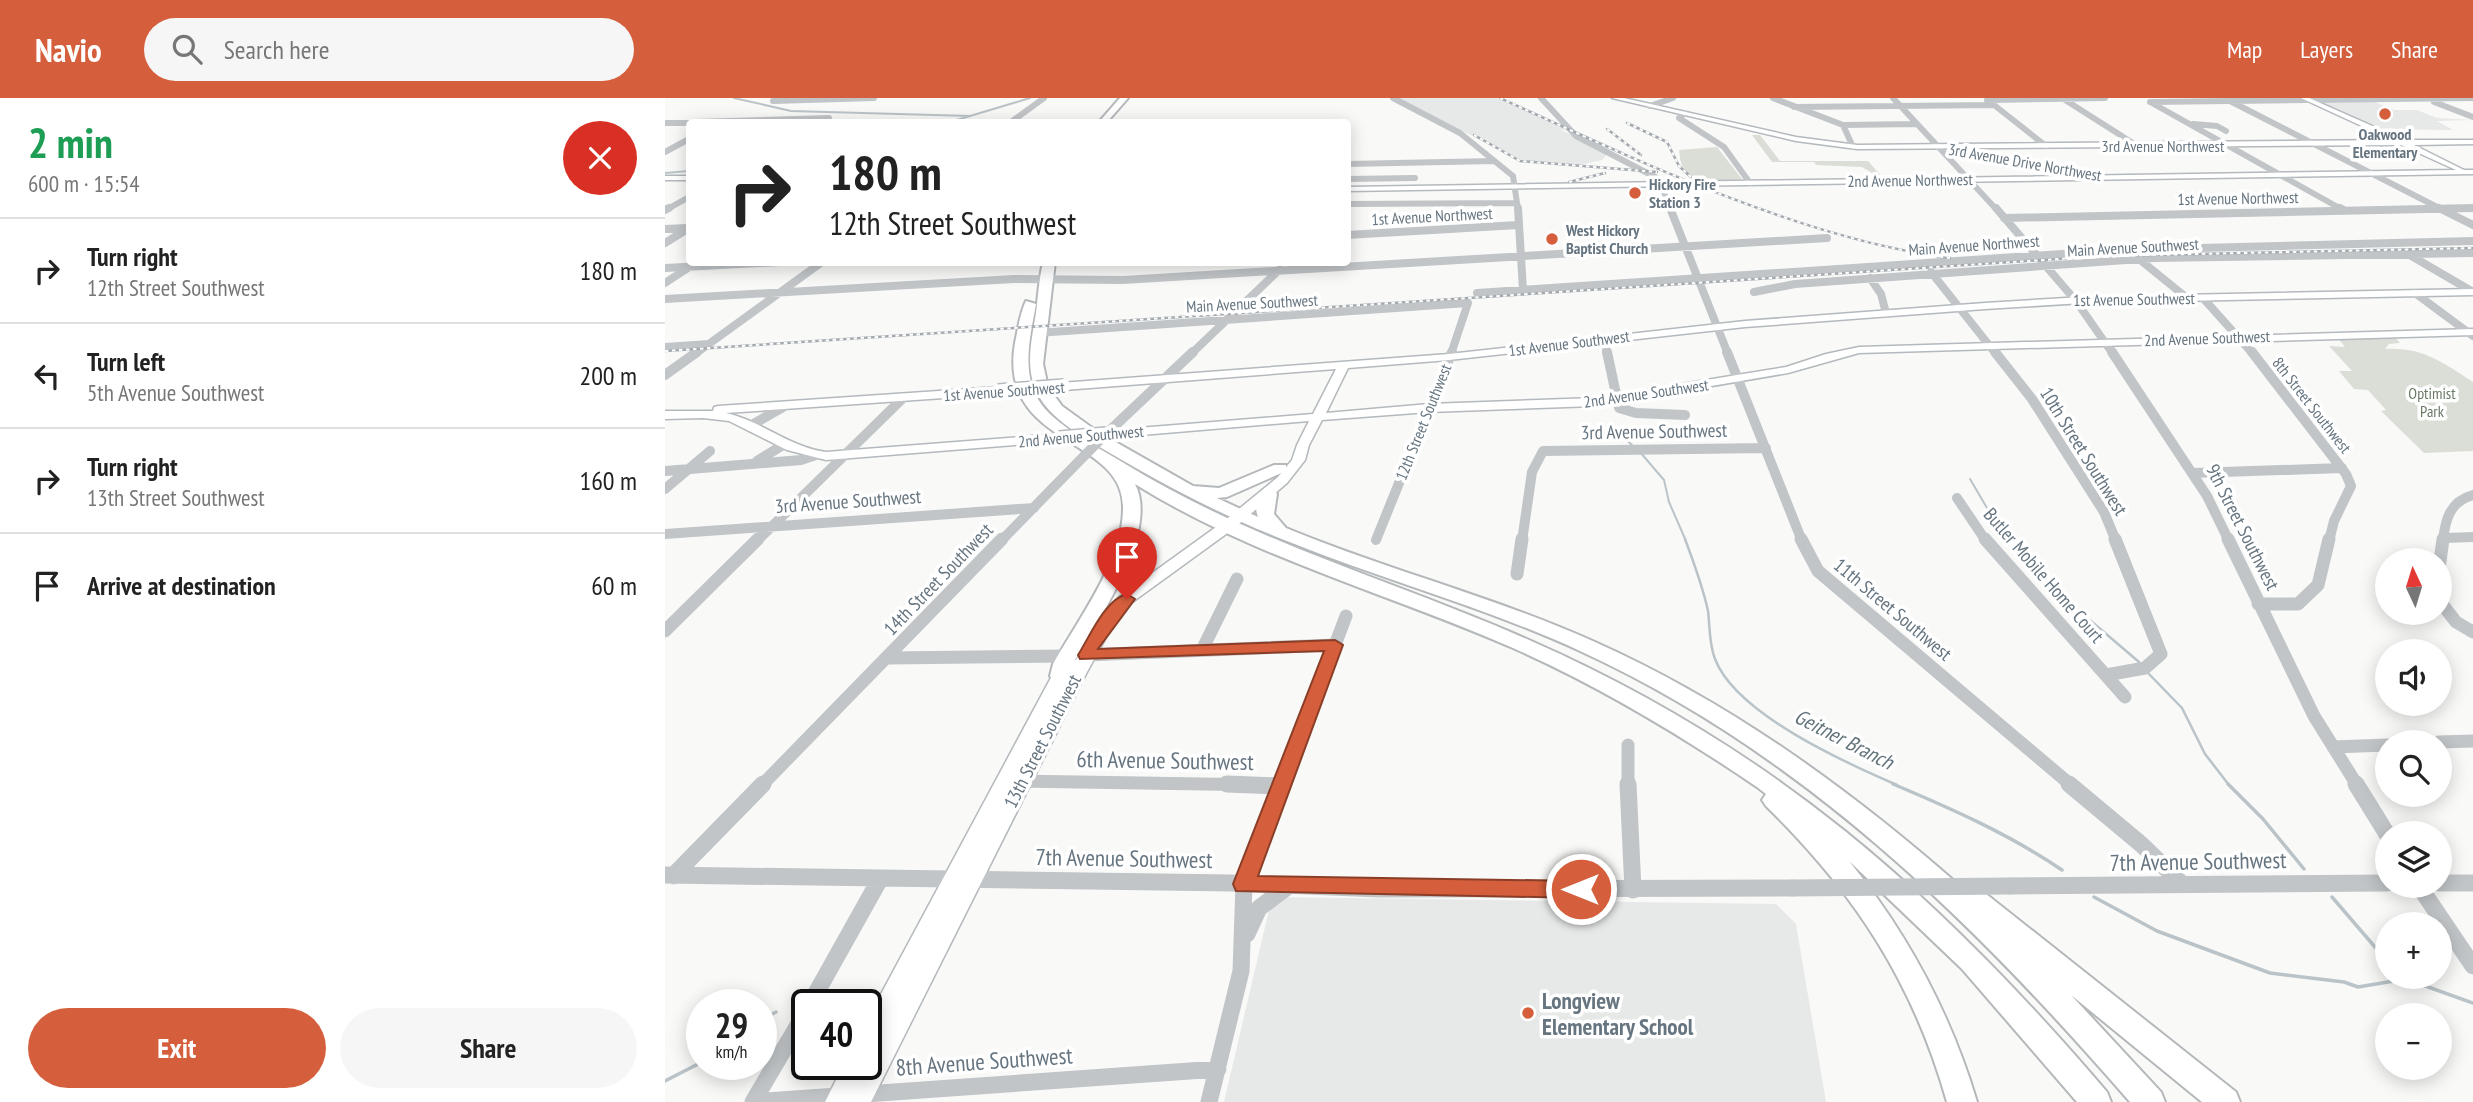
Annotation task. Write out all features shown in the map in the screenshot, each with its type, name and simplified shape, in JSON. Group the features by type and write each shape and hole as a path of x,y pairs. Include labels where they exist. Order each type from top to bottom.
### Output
{"highway":[{"path":"1106,119 1124,98"},
{"path":"1116,119 1134,98"},
{"path":"1038,266 1040,279 1034,366 1046,397 1072,421 1226,519 1289,538 1541,627 1634,668 1756,737 1897,837 2225,1102"},
{"path":"1047,266 1040,279 1021,343 1019,368 1021,384 1041,414 1112,464 1226,519 1592,676 1642,701 1734,758 1863,856 1939,927 2005,996 2096,1102"},
{"path":"1060,676 1077,656 1129,530 1132,516 1129,488 1112,464"},
{"path":"1165,480 1200,492 1221,492 1280,468"},
{"path":"1269,494 1264,504 1265,515 1289,538"},
{"path":"1592,676 1599,685 1681,732 1741,773 1780,805 1827,852 1870,907 1903,959 1942,1041 1962,1102"},
{"path":"1857,811 2023,963 2150,1102"}],"main road":[{"path":"1615,98 1796,139 1853,147"},
{"path":"2306,99 2471,173"},
{"name":"3rd Avenue Northwest","path":"1853,147 2473,142"},
{"path":"1968,179 1991,173 2024,149 2046,146"},
{"name":"3rd Avenue Drive Northwest","path":"1938,147 2071,173 2113,177"},
{"name":"2nd Avenue Northwest","path":"1351,190 2471,173"},
{"path":"665,178 686,178"},
{"name":"1st Avenue Southwest","path":"665,415 1344,365 1715,327 2076,300 2473,292"},
{"name":"2nd Avenue Southwest","path":"665,415 721,416 750,426 783,445 816,455 844,455 1429,408 1616,400 1789,370 1854,351 2240,337 2471,333"},
{"name":"13th Street Southwest","path":"1013,781 1060,676 1109,601 1139,575 1269,494 1301,458 1303,445 1344,365"},
{"name":"13th Street Southwest","path":"849,1098 1077,656 1127,599 1226,519 1303,445"},
{"name":"13th Street Southwest","path":"882,1018 963,878"},
{"path":"849,1098 853,1080"}],"street":[{"path":"777,100 874,98"},
{"path":"1015,119 1044,98"},
{"path":"1393,98 1451,128 1513,176 1517,187 1523,290"},
{"path":"1541,98 1576,136 1648,171 1661,185 1698,278"},
{"path":"1650,106 1673,98"},
{"path":"1773,98 1843,125 1917,124"},
{"path":"1822,98 1828,107"},
{"path":"1893,98 1938,147"},
{"path":"2062,98 2136,145"},
{"path":"1986,99 2105,98"},
{"path":"2147,100 2473,98"},
{"path":"1986,99 2046,146"},
{"path":"2226,99 2473,225"},
{"path":"2426,99 2473,117"},
{"path":"2147,100 2344,211"},
{"path":"1794,107 1994,105"},
{"path":"1683,114 1679,118 1724,147 1750,183"},
{"path":"802,119 829,118"},
{"path":"665,124 686,123"},
{"path":"2189,124 2217,126 2226,131"},
{"path":"1843,125 1853,147"},
{"path":"665,141 686,140"},
{"path":"665,152 686,142"},
{"name":"9th Street Southwest","path":"1938,147 2076,300 2106,341 2193,474 2333,747 2379,821"},
{"path":"1351,164 1495,161"},
{"path":"1411,204 1417,163"},
{"path":"1351,179 1415,178"},
{"path":"665,210 686,199"},
{"path":"1351,204 1517,202"},
{"name":"1st Avenue Northwest","path":"2001,215 2037,217 2473,208"},
{"name":"1st Avenue Northwest","path":"1351,235 1518,225"},
{"path":"665,229 686,228"},
{"path":"665,243 686,230"},
{"path":"1351,263 1827,238"},
{"name":"Main Avenue Northwest","path":"1477,293 2040,260 2171,248 2473,241"},
{"name":"Main Avenue Southwest","path":"1754,292 1795,284 2040,260 2473,253"},
{"path":"2407,254 2473,292"},
{"path":"2139,259 2187,298"},
{"path":"665,268 698,266"},
{"path":"665,375 817,266"},
{"path":"665,299 1040,279 1123,280 1281,266"},
{"name":"14th Street Southwest","path":"668,878 888,658 1106,434 1281,266"},
{"path":"665,283 691,267"},
{"name":"10th Street Southwest","path":"1931,272 2032,399 2109,521 2161,649 2158,661 2150,666 2105,675"},
{"name":"11th Street Southwest","path":"1698,278 1715,327 1805,550 1818,571 2142,845 2182,884"},
{"path":"1870,278 1881,294 1886,313"},
{"path":"2415,293 2471,333"},
{"name":"8th Street Southwest","path":"2203,298 2240,337 2342,468"},
{"name":"Main Avenue Southwest","path":"1037,333 1231,316 1468,303"},
{"name":"12th Street Southwest","path":"1376,540 1468,303"},
{"path":"1604,339 1619,408 1629,412 1685,415"},
{"path":"665,347 706,346"},
{"path":"665,631 902,398"},
{"path":"750,426 783,407"},
{"name":"2nd Avenue Southwest","path":"740,466 763,459 783,445"},
{"name":"3rd Avenue Southwest","path":"1517,574 1532,472 1543,451 1766,448"},
{"path":"665,489 710,451"},
{"name":"2nd Avenue Southwest","path":"665,471 801,460 816,455"},
{"path":"2193,474 2342,468 2351,486 2334,521 2318,585 2298,604 2258,604"},
{"path":"2443,548 2449,512 2462,497 2473,495"},
{"name":"Butler Mobile Home Court","path":"1957,498 1990,547 2125,697"},
{"name":"3rd Avenue Southwest","path":"665,534 773,524 1034,508"},
{"path":"2445,538 2473,537"},
{"path":"1202,650 1237,579"},
{"path":"1209,1102 1241,971 1245,940 1244,884 1346,616"},
{"path":"2452,617 2473,632"},
{"path":"888,658 1077,656 1335,645"},
{"path":"2452,742 2473,741"},
{"path":"1628,745 1633,890"},
{"path":"2333,747 2375,745"},
{"name":"6th Avenue Southwest","path":"1013,781 1193,782 1282,786"},
{"name":"7th Avenue Southwest","path":"668,878 963,878 1290,887 1633,890 2375,883"},
{"path":"818,989 880,879"},
{"path":"2452,883 2473,883"},
{"path":"1245,940 1259,908 1274,894 1290,887"},
{"path":"2427,898 2473,966"},
{"path":"753,1102 791,1037"},
{"name":"8th Avenue Southwest","path":"753,1102 849,1098 1218,1069"}],"shaded area":[{"path":"1397,98 1496,98 1564,129 1562,130 1607,154 1602,160 1575,166 1520,160"},
{"name":"Oakwood Elementary","path":"2372,101 2394,110 2417,110 2437,118 2473,120 2437,121 2453,130 2378,129 2316,102"},
{"name":"Longview Elementary School","path":"1272,897 1776,904 1796,924 1826,1102 1224,1102"}],"green space":[{"path":"1752,135 1760,135 1780,161 1868,161 1883,178 1862,167 1816,165 1814,162 1772,162"},
{"path":"1717,147 1742,179 1701,179 1688,173 1683,167 1679,150"},
{"name":"Optimist Park","path":"2394,336 2400,343 2389,344 2385,349 2410,350 2432,357 2473,382 2473,451 2424,453 2381,411 2386,410 2368,390 2354,389 2339,371 2352,371 2329,346 2345,347 2337,337"}],"waterway":[{"path":"734,98 791,111 970,116"},
{"path":"970,116 1030,98"},
{"path":"960,119 970,116"},
{"path":"665,173 686,171"},
{"name":"Geitner Branch","path":"1618,432 1633,446"},
{"name":"Geitner Branch","path":"1640,452 1664,480 1669,502 1686,541"},
{"path":"1970,479 1987,508 2015,541"},
{"name":"Geitner Branch","path":"1685,539 1706,602 1713,653 1727,679 1745,699 1795,734 1850,764 1897,785"},
{"path":"2013,539 2057,592 2139,662"},
{"path":"2148,673 2182,708 2205,754 2229,785"},
{"name":"Geitner Branch","path":"1893,784 2001,834 2062,870"},
{"path":"2229,785 2263,819 2304,869"},
{"name":"Geitner Branch","path":"2094,897 2157,931 2270,973 2344,982 2358,987 2406,979 2473,1003"},
{"path":"2332,897 2375,947"},
{"path":"665,1081 686,1070"}],"railway":[{"path":"1500,98 1663,171 1778,215 1836,234 1950,258"},
{"path":"1627,123 1667,142 1679,166 1692,178"},
{"path":"1607,129 1641,155"},
{"path":"1474,135 1520,161 1657,172"},
{"path":"1569,182 1605,173"},
{"path":"665,351 2104,256 2473,248"}],"place":[{"name":"Oakwood Elementary","path":"2385,114"},
{"name":"Hickory Fire Station 3","path":"1635,193"},
{"name":"West Hickory Baptist Church","path":"1552,239"},
{"name":"Longview Elementary School","path":"1528,1013"}],"route":[{"path":"1127,599 1112,615 1086,655 1335,645 1244,884 1379,889 1581,889"}]}
